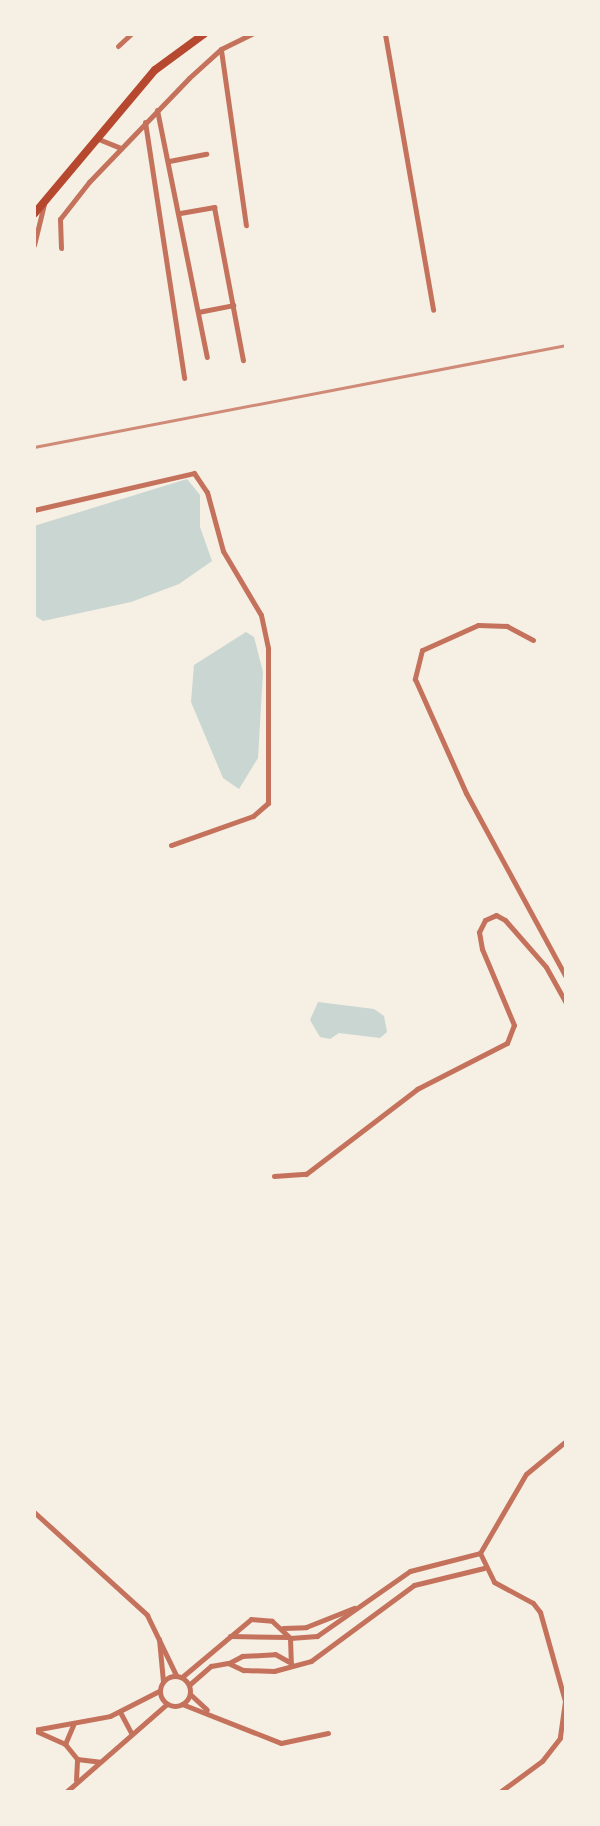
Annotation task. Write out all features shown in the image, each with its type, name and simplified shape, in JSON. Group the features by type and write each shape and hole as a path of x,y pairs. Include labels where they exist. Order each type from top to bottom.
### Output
{"main road":[{"path":"34,214 155,70 204,34"}],"street":[{"path":"118,46 131,34"},
{"path":"61,248 65,210 144,121 221,49 252,34"},
{"path":"385,34 433,310"},
{"path":"221,49 246,225"},
{"path":"157,110 207,357"},
{"path":"144,121 184,378"},
{"path":"96,138 121,148"},
{"path":"169,161 206,154"},
{"path":"34,245 44,203"},
{"path":"180,213 214,207 243,360"},
{"path":"198,312 233,305"},
{"path":"34,510 194,473 207,492 223,551 261,615 268,648 268,803 253,816 171,845"},
{"path":"533,640 507,626 478,625 422,650 415,679 466,793 566,977"},
{"path":"274,1176 306,1174 417,1089 507,1043 514,1025 482,949 479,932 485,920 496,915 505,920 546,967 566,1003"},
{"path":"502,1790 542,1761 566,1724 561,1687 540,1612 533,1603 494,1582 484,1568 480,1553 526,1474 566,1441"},
{"path":"34,1512 147,1615 179,1676 189,1685 190,1694 211,1714"},
{"path":"229,1636 290,1637 328,1631 373,1595 410,1571 480,1553"},
{"path":"189,1685 211,1666 242,1656 275,1654 291,1663 302,1664 322,1654 380,1606 414,1585 484,1568"},
{"path":"410,1571 414,1585"},
{"path":"373,1595 380,1606"},
{"path":"282,1628 323,1621 361,1604"},
{"path":"163,1681 179,1676 251,1619 266,1619 282,1628 290,1637 291,1663"},
{"path":"34,1730 120,1712 159,1691 163,1681 158,1634"},
{"path":"228,1663 259,1672 280,1670 291,1663"},
{"path":"159,1691 167,1704"},
{"path":"182,1704 190,1694"},
{"path":"66,1792 167,1704 182,1704 281,1743 328,1733"},
{"path":"120,1712 131,1733"},
{"path":"65,1744 74,1724"},
{"path":"34,1730 65,1744 77,1759 101,1761"},
{"path":"73,1785 77,1759"}],"shaded area":[{"path":"187,479 200,495 200,527 212,561 179,584 131,602 43,621 34,615 34,526"},
{"path":"246,632 254,637 263,672 258,758 239,789 223,778 191,702 194,665"},
{"path":"318,1002 374,1009 384,1016 387,1032 380,1038 339,1033 330,1039 320,1037 310,1020"}],"railway":[{"path":"34,447 566,345"}]}
